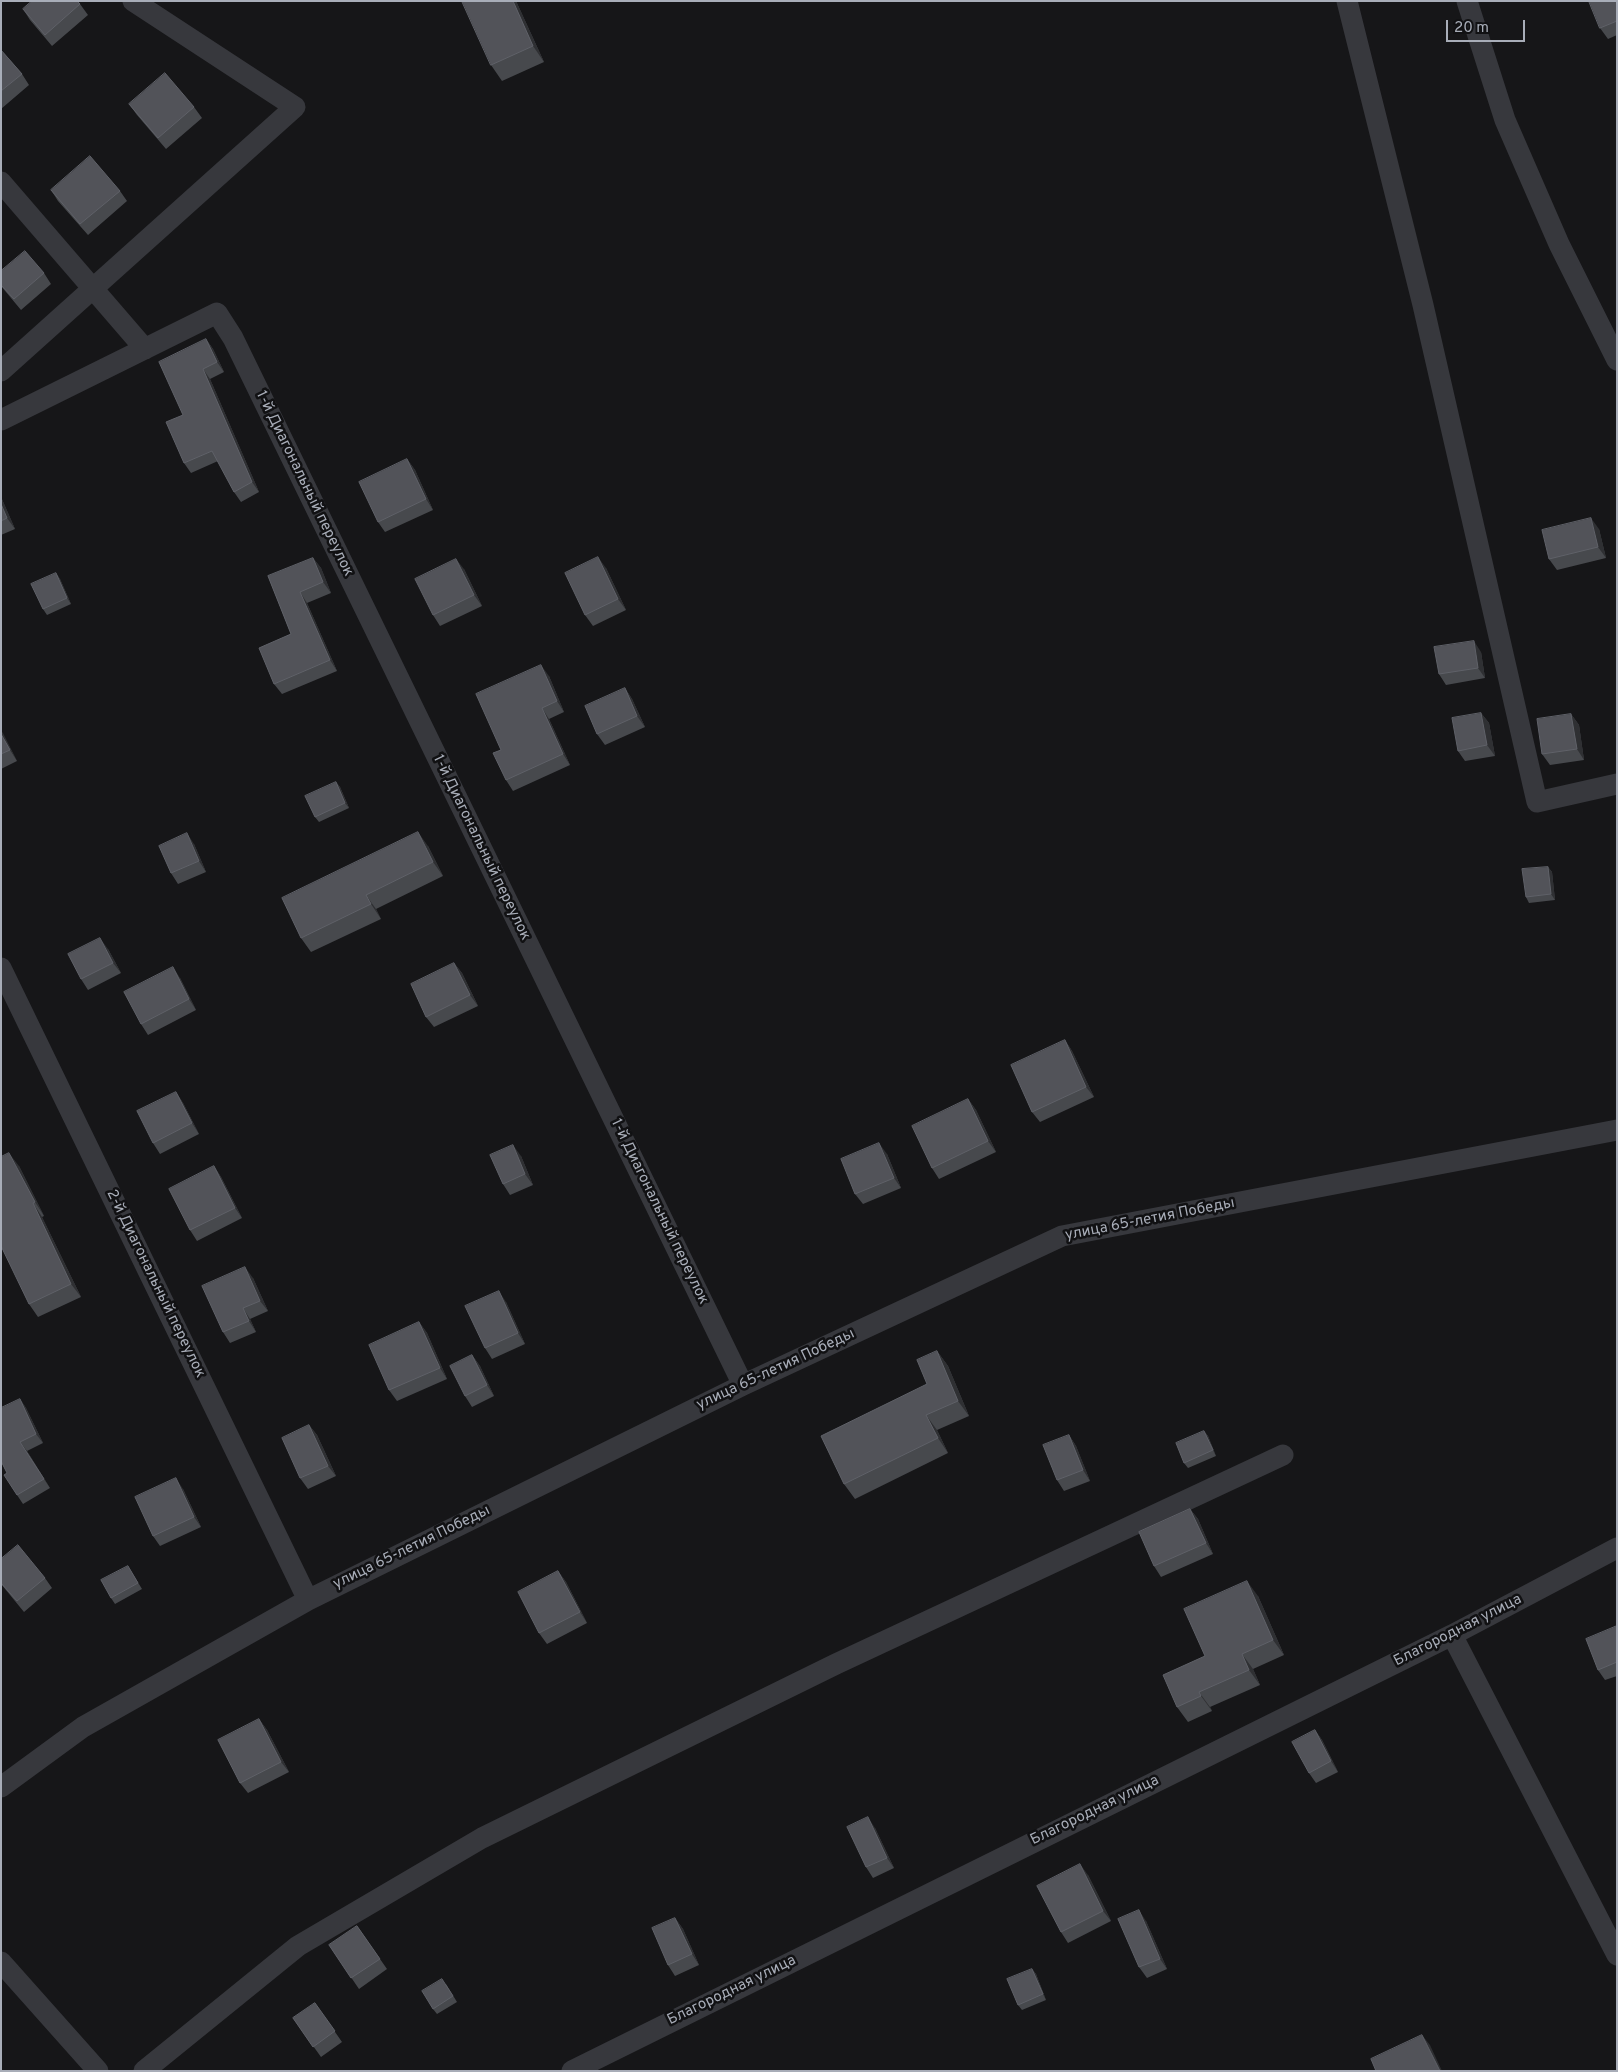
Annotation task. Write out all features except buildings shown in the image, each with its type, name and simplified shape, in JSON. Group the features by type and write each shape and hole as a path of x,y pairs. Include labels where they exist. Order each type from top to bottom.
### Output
{"street":[{"path":"1,371 295,107 133,1"},
{"path":"1347,1 1423,305 1537,802 1617,784"},
{"path":"1467,1 1505,120 1559,244 1617,360"},
{"path":"1,182 145,349 1,420"},
{"name":"1-й Диагональный переулок","path":"145,349 217,313 237,346 743,1384"},
{"name":"2-й Диагональный переулок","path":"1,968 308,1600"},
{"name":"улица 65-летия Победы","path":"1,1787 82,1727 308,1600 743,1384 1062,1236 1617,1130"},
{"path":"144,2071 298,1946 482,1838 836,1664 1283,1454"},
{"name":"Благородная улица","path":"572,2071 1452,1634 1617,1548"},
{"path":"1452,1634 1617,1955"},
{"path":"1,1962 98,2071"}]}
